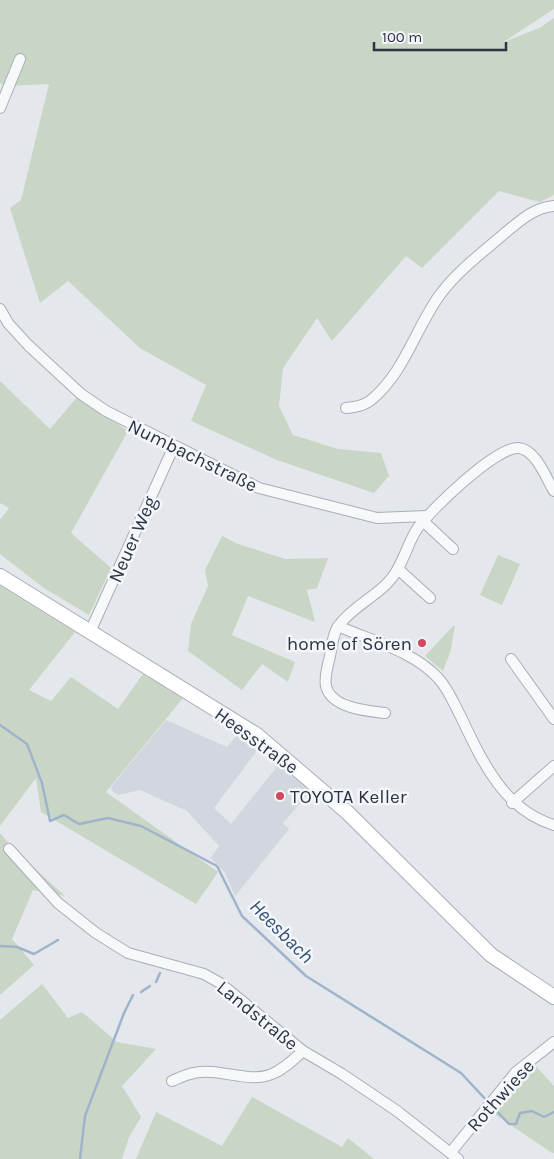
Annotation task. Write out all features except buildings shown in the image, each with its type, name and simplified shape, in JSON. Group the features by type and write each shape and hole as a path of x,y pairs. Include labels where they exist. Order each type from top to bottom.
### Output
{"main road":[{"name":"Heesstraße","path":"0,576 257,735 348,813 491,955 554,997"}],"street":[{"path":"0,108 20,59"},
{"path":"346,408 361,406 371,401 402,366 418,328 440,294 480,254 532,212 542,207 554,206"},
{"name":"Numbachstraße","path":"0,309 8,324 28,345 81,394 119,419 260,488 377,518 425,518"},
{"name":"Neuer Weg","path":"90,632 174,446"},
{"path":"384,713 349,708 335,698 326,687 326,673 338,626 349,613 386,584 398,569 425,518 458,487 509,448 520,448 531,454 554,491"},
{"path":"425,518 454,549"},
{"path":"398,569 430,598"},
{"path":"338,626 384,644 412,658 423,664 439,678 449,693 475,747 512,803 540,821 554,825"},
{"path":"511,659 554,719"},
{"path":"512,803 554,766"},
{"name":"Landstraße","path":"9,849 58,903 96,934 128,953 204,974 220,983 303,1051 342,1074 454,1156"},
{"name":"Rothwiese","path":"454,1156 489,1103 516,1072 554,1042"},
{"path":"172,1081 195,1072 216,1072 246,1077 270,1076 284,1068 303,1051"}],"shaded area":[{"path":"166,720 227,747 239,733 259,748 214,808 231,824 280,763 312,790 283,823 289,829 235,896 225,873 211,858 219,846 187,811 140,790 118,795 113,792 111,787"}],"green space":[{"path":"0,0 554,0 554,9 502,43 541,27 554,18 554,195 540,202 499,191 422,268 406,256 332,341 317,318 283,368 279,406 293,435 338,449 381,453 389,476 374,493 277,460 191,421 206,385 140,348 68,281 40,303 10,208 21,200 49,84 7,86 0,83"},
{"path":"0,381 50,429 78,396 128,431 71,533 111,568 89,615 44,588 0,554 0,520 9,508 0,503"},
{"path":"222,536 238,544 285,559 328,558 317,588 307,590 315,622 248,596 232,635 295,662 288,682 262,664 242,690 188,651 191,624 208,586 205,570"},
{"path":"498,555 520,564 502,605 480,595"},
{"path":"0,586 75,632 29,690 51,701 71,677 118,709 143,674 183,698 106,792 218,872 196,904 41,812 36,778 0,826"},
{"path":"455,626 450,653 443,671 425,656"},
{"path":"0,833 14,850 65,896 33,890 12,939 34,965 0,995"},
{"path":"42,984 68,1018 82,1012 117,1042 156,1049 122,1086 141,1117 129,1137 122,1159 0,1159 0,1020"},
{"path":"535,1065 554,1086 554,1153 493,1113"},
{"path":"252,1097 342,1147 348,1138 374,1159 136,1159 156,1112 222,1146"}],"waterway":[{"name":"Heesbach","path":"0,725 27,744 42,783 50,821 64,815 79,824 108,818 141,826 217,866 242,916 306,976 461,1073 488,1102"},
{"path":"0,946 17,947 34,954 58,940"},
{"path":"156,982 160,973"},
{"path":"141,992 150,986"},
{"path":"80,1159 85,1116 124,1013 133,995"},
{"name":"Heesbach","path":"492,1106 509,1124 516,1124 520,1113 532,1111 544,1117 554,1112"}],"place":[{"name":"home of Sören","path":"422,643"},
{"name":"TOYOTA Keller","path":"280,796"}]}
